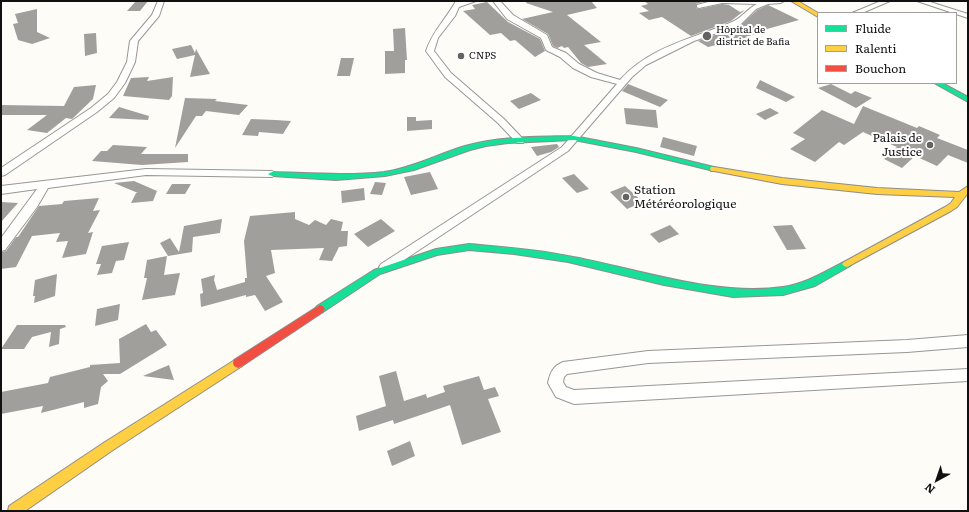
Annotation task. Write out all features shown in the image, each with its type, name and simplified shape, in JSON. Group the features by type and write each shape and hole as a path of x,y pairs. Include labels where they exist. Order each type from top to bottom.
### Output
{"street":[{"path":"1,173 94,110 111,96 121,83 131,62 134,41 155,16 161,1"},
{"path":"473,1 458,3 452,16 434,38 430,51 448,75 500,121 520,141"},
{"path":"496,1 510,16 544,37 549,48 563,55 576,66 594,75 622,83"},
{"path":"699,6 722,1 781,1"},
{"path":"794,1 817,14"},
{"path":"859,12 887,1"},
{"path":"920,1 955,12"},
{"path":"14,511 109,446 556,156 565,149 629,75 643,63 691,39 737,23 754,8 767,2"},
{"path":"957,13 968,16"},
{"path":"939,84 968,100"},
{"path":"1,190 146,172 272,174 336,177 385,174 411,168 468,148 486,144 574,138 630,149 714,169 775,180 877,191 961,195"},
{"path":"1,247 46,184"},
{"path":"377,272 436,252 468,247 514,251 568,259 664,282 733,293 783,291 812,283 948,209 954,205 961,195 968,189"},
{"path":"968,341 907,346 648,357 563,368 556,374 555,383 562,392 574,397 968,375"}],"building":[{"path":"136,1 148,1 140,11 127,11"},
{"path":"527,1 591,1 597,8 567,15 601,42 584,45 607,64 588,67 581,63 568,47 564,48 562,46 557,48 553,46 548,34 522,19 553,12 526,3"},
{"path":"644,1 706,1 696,4 696,8 699,9 722,4 729,5 740,12 745,10 731,21 691,36 662,17 649,20 639,13 649,11 641,6 648,4"},
{"path":"487,2 508,22 540,39 545,51 535,57 515,40 510,41 501,33 490,35 463,11 475,9 472,5"},
{"path":"768,5 799,20 760,31 762,32 745,37 750,40 736,43 732,41 708,47 698,41 740,26 757,10"},
{"path":"37,9 37,32 50,38 32,44 18,40 13,24 18,23 15,14"},
{"path":"405,28 407,60 405,60 405,73 385,74 385,51 394,51 393,29"},
{"path":"96,33 97,53 85,56 84,34"},
{"path":"191,45 195,53 196,49 210,74 190,77 195,55 177,59 172,49"},
{"path":"341,58 354,58 350,76 337,76"},
{"path":"149,77 147,81 173,77 172,96 169,100 123,96 131,78"},
{"path":"760,80 795,97 786,102 756,88"},
{"path":"628,84 668,100 660,107 622,91"},
{"path":"831,84 851,94 855,91 872,98 856,108 818,88"},
{"path":"96,85 93,99 72,119 66,118 47,133 27,130 47,115 1,115 1,105 64,106 74,87"},
{"path":"531,93 541,100 519,109 510,101"},
{"path":"185,98 217,99 215,101 248,105 239,115 206,111 202,116 196,116 175,148"},
{"path":"863,106 917,128 919,126 940,135 937,138 968,150 968,163 948,155 937,166 915,156 902,168 884,159 897,147 863,132 844,145 839,142 815,162 790,149 805,139 793,133 822,110 854,124"},
{"path":"119,107 149,116 148,120 109,118"},
{"path":"624,108 656,110 658,128 626,124"},
{"path":"770,108 779,113 765,120 756,114"},
{"path":"407,117 416,117 416,121 432,120 432,129 407,131"},
{"path":"251,119 291,121 283,134 259,132 258,136 242,135"},
{"path":"663,137 697,146 694,156 660,147"},
{"path":"557,144 559,147 551,152 537,156 531,147"},
{"path":"113,145 147,147 141,154 188,154 188,162 142,165 92,161 101,151 107,151"},
{"path":"430,172 438,189 411,195 404,177"},
{"path":"574,174 589,189 577,193 562,178"},
{"path":"134,181 157,191 153,201 131,203 136,193 138,193 114,183"},
{"path":"375,182 386,183 382,195 370,194"},
{"path":"172,184 191,184 185,194 166,194"},
{"name":"Station Météréorologique","path":"625,186 643,202 627,209 610,192"},
{"path":"364,188 365,200 342,203 341,191"},
{"path":"99,198 93,211 100,210 88,233 93,232 86,254 62,258 68,241 56,242 60,233 32,236 16,267 1,269 1,252 6,251 16,237 18,237 39,206 62,204 64,201"},
{"path":"1,202 18,203 1,222"},
{"path":"295,212 295,219 309,225 315,220 326,225 331,219 343,222 341,231 348,231 347,246 339,247 332,261 319,260 324,248 271,250 275,273 266,276 283,302 265,311 255,295 246,297 246,295 201,307 200,294 203,293 201,279 215,275 214,280 217,290 245,282 245,278 247,278 244,241 250,216"},
{"path":"222,219 220,233 193,237 192,252 168,256 160,243 170,238 179,252 184,226"},
{"path":"381,219 395,231 368,247 354,234"},
{"path":"670,225 679,234 659,243 650,234"},
{"path":"792,225 806,249 787,250 773,226"},
{"path":"129,242 124,260 116,261 112,273 97,275 101,264 96,264 102,246"},
{"path":"167,256 164,275 180,273 175,295 142,300 147,278 144,278 147,260"},
{"path":"57,274 55,296 34,303 35,296 33,296 35,280"},
{"path":"120,304 118,320 95,326 97,309"},
{"path":"146,324 151,332 156,330 167,345 120,374 103,374 108,381 101,387 98,404 84,408 84,402 41,413 43,406 1,414 1,392 48,383 50,377 90,367 90,365 120,363 119,339"},
{"path":"17,325 65,325 66,327 60,329 59,344 49,347 51,332 32,337 24,349 1,349"},
{"path":"169,365 174,380 143,376"},
{"path":"396,371 404,401 426,394 427,398 445,392 443,386 479,376 484,390 495,387 499,396 488,399 501,432 462,445 450,405 394,424 393,420 359,431 356,416 386,406 379,376"},
{"path":"410,441 415,456 392,466 387,451"}],"traffic: fast":[{"path":"939,84 968,100"},
{"path":"272,174 336,177 385,174 411,168 468,148 486,144 508,141 574,138 636,150 714,169"},
{"path":"320,309 377,272 436,252 469,247 514,251 568,259 664,281 733,293 783,291 812,283 847,264"}],"traffic: slow":[{"path":"794,1 817,14"},
{"path":"714,169 782,181 877,191 961,195 968,189"},
{"path":"847,264 948,209 954,205 961,195"},
{"path":"14,511 109,446 238,363"}],"traffic: jam":[{"path":"238,363 320,309"}],"place":[{"name":"Hôpital de district de Bafia","path":"707,36"},
{"name":"CNPS","path":"461,56"},
{"name":"Palais de Justice","path":"930,145"},
{"name":"Station Météréorologique","path":"626,197"}]}
